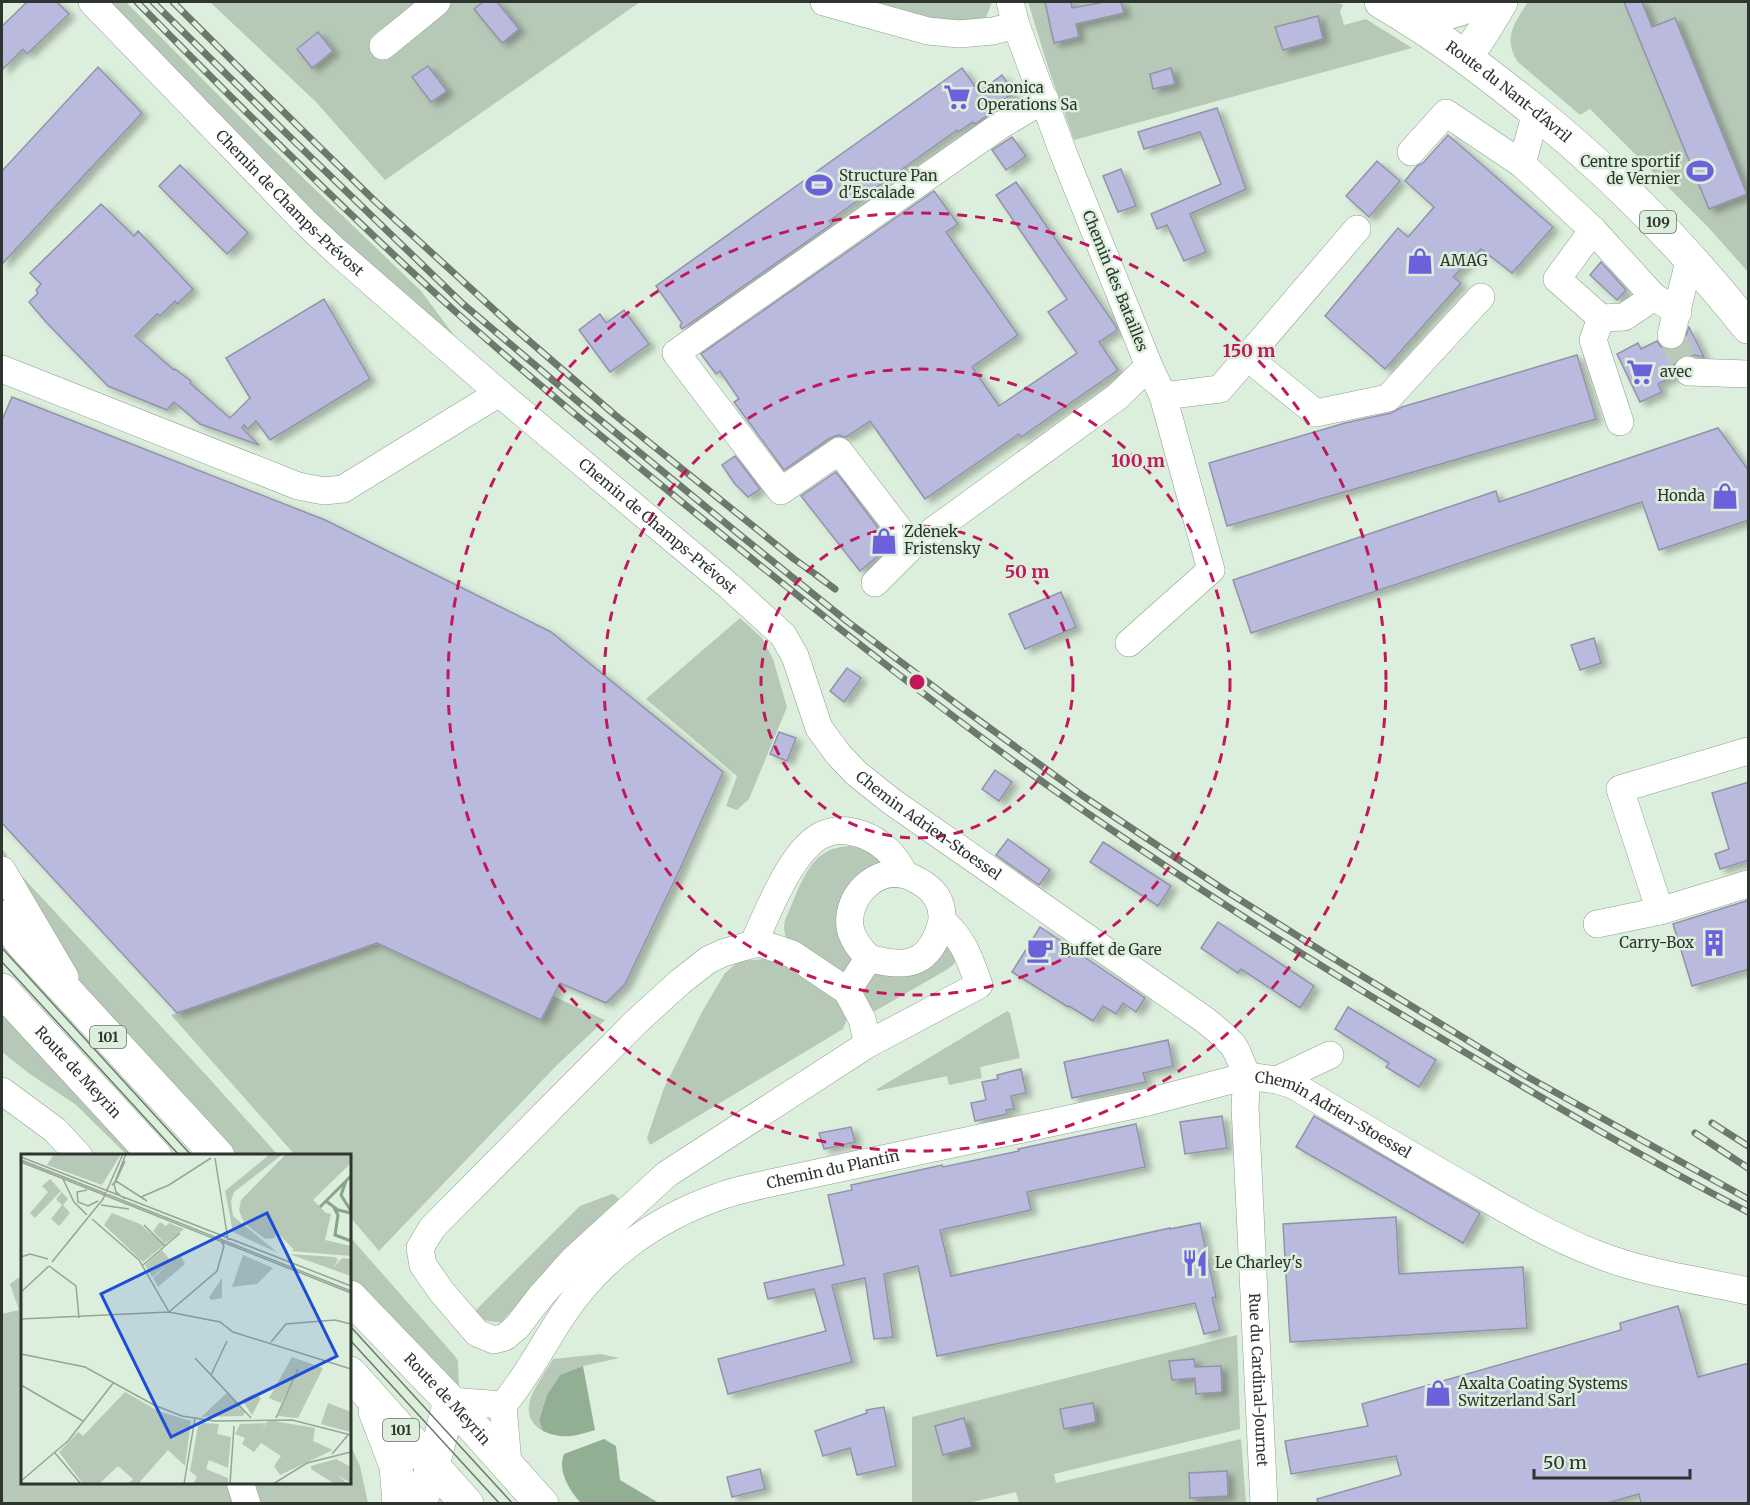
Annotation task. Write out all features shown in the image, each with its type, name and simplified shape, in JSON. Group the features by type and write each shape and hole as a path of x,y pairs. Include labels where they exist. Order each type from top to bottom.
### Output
{"main road":[{"path":"1388,6 1433,14 1460,9 1473,2"},
{"path":"1466,57 1501,2"},
{"name":"Route du Nant-d'Avril","path":"1388,6 1466,57 1568,138 1615,180 1690,257 1749,327"},
{"name":"101","path":"2,917 22,943 217,1154"},
{"name":"Route de Meyrin","path":"2,990 154,1154"},
{"name":"Route de Meyrin","path":"351,1298 450,1401 542,1503"},
{"path":"359,1384 396,1466 399,1503"},
{"name":"101","path":"359,1384 467,1503"},
{"path":"420,1503 450,1401"}],"street":[{"name":"Chemin de Champs-Prévost","path":"92,2 304,221 337,252 774,626 790,644 801,674"},
{"path":"383,46 437,2"},
{"path":"824,2 928,31 960,34 993,31 1013,13"},
{"name":"Chemin des Batailles","path":"875,583 912,546 1117,397 1149,366 1064,155 1013,13"},
{"path":"912,546 839,451 781,491 676,353 1001,125 1045,99"},
{"path":"1522,164 1536,112"},
{"path":"1411,152 1446,113 1522,164 1593,230 1654,297 1674,323 1690,257"},
{"path":"1163,396 1220,388 1358,229"},
{"path":"1593,230 1557,279 1601,318 1624,317 1654,297"},
{"path":"1247,357 1317,413 1388,398 1480,297"},
{"path":"1601,318 1593,340 1620,422"},
{"path":"1129,643 1211,570 1163,396 1149,366"},
{"path":"2,369 287,481 324,491 343,489 499,393"},
{"path":"1688,370 1689,372 1749,374"},
{"name":"Chemin Adrien-Stoessel","path":"801,674 819,728 838,754 856,773 891,801 1205,1020 1233,1045 1248,1076 1293,1084 1415,1159 1552,1235 1596,1254 1669,1275 1749,1291"},
{"path":"1657,905 1620,789 1749,751"},
{"path":"753,944 788,870 810,843 827,832 847,830 866,836 891,852 904,874"},
{"path":"2,870 85,1012"},
{"path":"904,874 932,890 940,901 943,912 942,921 938,936 923,956 913,961 882,962 868,958 857,945 850,927 850,913 856,897 864,886 879,877 904,874"},
{"path":"1597,924 1747,878"},
{"path":"868,1044 862,1019 847,991 792,954 763,944 753,944 708,960 636,1022 432,1228 420,1248 423,1265 441,1291 477,1333 494,1340 505,1337 517,1327 573,1260 667,1174 868,1044 980,985 968,952 950,927 942,921"},
{"path":"847,991 868,958"},
{"path":"1277,1080 1330,1056"},
{"name":"Chemin du Plantin","path":"503,1405 517,1388 584,1286 614,1255 642,1234 693,1206 766,1184 1148,1102 1248,1076"},
{"name":"Rue du Cardinal-Journet","path":"1248,1076 1245,1106 1264,1503"},
{"path":"2,1091 56,1130 78,1154"},
{"path":"450,1401 503,1405 508,1464"},
{"path":"241,1484 247,1503"}],"green space":[{"path":"104,2 126,2 247,124 421,291 459,342 315,218"},
{"path":"210,2 426,2 391,31 381,29 370,39 373,53 385,59 393,55 397,44 449,2 640,2 385,180 316,102"},
{"path":"851,2 992,2 985,20 966,33"},
{"path":"1028,2 1336,2 1343,5 1340,11 1344,25 1366,19 1412,48 1074,140"},
{"name":"Centre sportif de Vernier","path":"1528,2 1748,2 1748,272 1708,227 1590,109 1580,115 1518,62 1511,46 1512,31"},
{"path":"740,618 762,638 773,659 787,707 749,799 737,810 726,806 737,776 646,699"},
{"path":"850,846 868,850 882,862 865,875 849,972 840,975 786,939 784,928 796,894 811,866 826,852"},
{"path":"2,849 7,855 6,859 277,1154 230,1154 95,1006 2,859"},
{"path":"377,943 541,1019 553,996 605,1020 556,1066 379,1251 351,1218 351,1154 294,1154 171,1015"},
{"path":"947,945 957,954 954,964 948,969 875,1011 864,1004 859,992 870,973"},
{"path":"775,958 842,999 849,1014 843,1029 650,1145 647,1138 664,1088 703,1010 725,973 739,961"},
{"path":"2,1004 141,1154 126,1154 76,1105 2,1052"},
{"path":"1007,1011 1010,1013 1020,1058 980,1067 982,1078 949,1085 947,1076 877,1091 877,1089"},
{"path":"612,1194 619,1199 501,1322 483,1319 474,1312 580,1206"},
{"path":"351,1238 454,1355 458,1361 459,1388 351,1284"},
{"path":"21,1276 21,1484 228,1484 235,1504 2,1504 2,1314 19,1310 10,1284"},
{"path":"1237,1335 1240,1429 1054,1474 1056,1483 1241,1439 1246,1503 1019,1503 1016,1492 968,1503 912,1504 912,1417"},
{"path":"601,1354 619,1358 583,1366 560,1375 547,1395 539,1418 543,1431 534,1423 529,1406 536,1387 553,1359"},
{"path":"583,1366 595,1430 569,1436 543,1431 539,1419 547,1395 560,1375"},
{"path":"604,1439 616,1446 620,1480 659,1503 581,1503 563,1474 564,1454"},
{"path":"351,1446 360,1466 368,1503 261,1503 253,1484 351,1484"}],"building":[{"path":"27,2 57,2 69,14 27,54 23,49 2,70 2,26"},
{"path":"483,2 497,2 519,29 502,43 474,9"},
{"path":"1045,2 1071,2 1072,8 1105,2 1121,2 1124,13 1076,24 1079,37 1054,43"},
{"path":"1624,2 1642,2 1652,27 1675,18 1747,194 1709,209"},
{"path":"1318,16 1323,39 1283,50 1275,27"},
{"path":"318,32 333,51 312,68 297,49"},
{"path":"428,66 447,91 431,102 412,77"},
{"path":"98,67 142,113 2,264 2,171"},
{"path":"962,68 979,92 1002,75 1014,92 992,108 994,111 975,124 973,122 958,132 957,130 829,221 832,224 682,329 680,326 682,323 656,286"},
{"path":"1171,68 1175,84 1153,89 1150,74"},
{"path":"1217,108 1246,189 1190,214 1206,252 1184,261 1167,225 1157,229 1151,214 1221,184 1200,132 1144,149 1138,132"},
{"name":"AMAG","path":"1448,135 1553,227 1512,273 1481,249 1453,277 1461,283 1385,369 1325,316 1398,228 1408,237 1434,207 1405,181"},
{"path":"1012,137 1026,156 1006,170 992,150"},
{"path":"1377,161 1400,181 1369,217 1346,196"},
{"path":"180,165 248,233 227,254 159,186"},
{"path":"1121,169 1136,206 1118,212 1103,176"},
{"path":"1016,182 1115,325 1117,330 1099,342 1118,370 1021,437 1019,434 925,499 870,421 846,437 838,435 830,438 784,470 734,402 739,399 720,371 716,374 701,354 934,191 958,224 946,232 1018,335 972,367 999,406 1077,353 1048,312 1067,299 996,195"},
{"path":"101,204 134,236 138,231 193,289 177,304 175,301 160,316 157,314 135,336 174,370 191,381 190,383 230,418 250,398 226,358 324,299 370,379 270,440 256,421 248,429 244,425 242,428 259,445 200,424 174,402 167,410 108,386 29,302 38,293 36,290 41,284 30,273"},
{"path":"1601,262 1626,290 1617,300 1590,275"},
{"path":"624,310 649,344 610,372 579,330 600,314 606,323"},
{"path":"1689,327 1704,357 1688,354 1680,356 1672,370 1674,376 1658,384 1662,392 1640,402 1617,354 1638,343 1641,349 1657,341 1667,350 1676,350 1683,345"},
{"path":"1577,355 1596,419 1227,526 1209,463 1345,423 1391,413 1402,407"},
{"path":"12,397 325,520 551,632 723,772 625,984 606,1003 560,983 541,1020 377,943 177,1013 2,823 2,420"},
{"path":"1718,428 1749,471 1749,520 1659,550 1642,502 1251,633 1233,580 1496,491 1499,502"},
{"path":"735,456 760,489 748,497 735,484 722,465"},
{"path":"836,472 891,545 860,571 801,496"},
{"path":"1061,592 1076,627 1025,649 1009,614"},
{"path":"1594,638 1601,663 1580,670 1571,645"},
{"path":"847,668 861,678 844,702 830,691"},
{"path":"779,732 796,738 787,761 770,754"},
{"path":"995,770 1012,782 999,801 982,789"},
{"path":"1749,782 1749,860 1720,869 1715,854 1729,849 1712,793"},
{"path":"1008,839 1050,870 1039,885 996,855"},
{"path":"1103,842 1171,886 1158,906 1090,862"},
{"name":"Carry-Box","path":"1749,900 1749,969 1692,986 1673,924"},
{"path":"1218,922 1314,986 1300,1008 1241,969 1238,973 1201,948"},
{"path":"1040,927 1145,998 1136,1012 1123,1003 1116,1014 1103,1006 1093,1021 1012,972"},
{"path":"1348,1007 1436,1060 1419,1087 1386,1067 1389,1063 1335,1029"},
{"path":"1168,1040 1173,1066 1143,1073 1146,1082 1072,1098 1064,1062"},
{"path":"1021,1069 1026,1093 1011,1096 1014,1109 1006,1110 1007,1114 975,1121 971,1103 986,1100 982,1082 998,1079 997,1075"},
{"path":"1222,1116 1227,1148 1185,1154 1180,1122"},
{"path":"1314,1116 1480,1213 1463,1243 1296,1147"},
{"path":"1136,1124 1145,1167 1027,1192 1031,1210 940,1230 951,1276 1200,1223 1216,1297 1212,1298 1220,1330 1204,1334 1195,1303 937,1356 918,1266 884,1274 893,1337 874,1339 865,1278 832,1285 852,1362 728,1394 718,1359 826,1331 814,1289 768,1299 764,1283 844,1265 828,1195 852,1190 851,1185 1019,1151 1018,1149"},
{"path":"851,1127 855,1142 824,1149 819,1133"},
{"path":"1396,1217 1399,1274 1523,1267 1527,1328 1290,1342 1283,1224"},
{"path":"1678,1306 1698,1377 1749,1363 1749,1503 1641,1503 1639,1494 1608,1503 1318,1503 1317,1499 1401,1475 1396,1456 1291,1474 1285,1441 1368,1426 1362,1404 1621,1330 1620,1323"},
{"path":"1194,1359 1195,1367 1221,1366 1222,1392 1196,1394 1195,1378 1172,1380 1169,1361"},
{"path":"1093,1403 1096,1422 1064,1429 1060,1409"},
{"path":"884,1407 896,1466 857,1475 850,1448 823,1456 815,1431 867,1413 866,1410"},
{"path":"964,1418 972,1447 943,1455 935,1426"},
{"path":"760,1469 765,1489 732,1497 727,1477"},
{"path":"1227,1471 1228,1496 1190,1498 1189,1473"}],"tunnel":[{"path":"1671,335 1688,370"}],"tram line":[{"path":"2,948 190,1154"},
{"path":"2,962 178,1154"},
{"path":"351,1327 513,1504"},
{"path":"351,1341 500,1504"}],"railway":[{"path":"137,2 335,199 486,338 764,569 970,729 1120,836 1287,944 1564,1111 1748,1212"},
{"path":"153,2 463,304 740,535 848,622 958,705 1083,796 1226,891 1328,955 1526,1076 1748,1199"},
{"path":"173,2 376,202 513,327 615,415 822,579"},
{"path":"816,575 835,589"},
{"path":"1712,1123 1748,1146"},
{"path":"1695,1133 1748,1168"}],"place":[{"name":"Canonica Operations Sa","path":"957,97"},
{"name":"Centre sportif de Vernier","path":"1700,171"},
{"name":"Structure Pan d'Escalade","path":"819,185"},
{"name":"AMAG","path":"1420,261"},
{"name":"avec","path":"1640,372"},
{"name":"Honda","path":"1725,496"},
{"name":"Zdenek Fristensky","path":"884,541"},
{"name":"Carry-Box","path":"1714,943"},
{"name":"Buffet de Gare","path":"1040,950"},
{"name":"Le Charley's","path":"1195,1263"},
{"name":"Axalta Coating Systems Switzerland Sarl","path":"1438,1393"}]}
